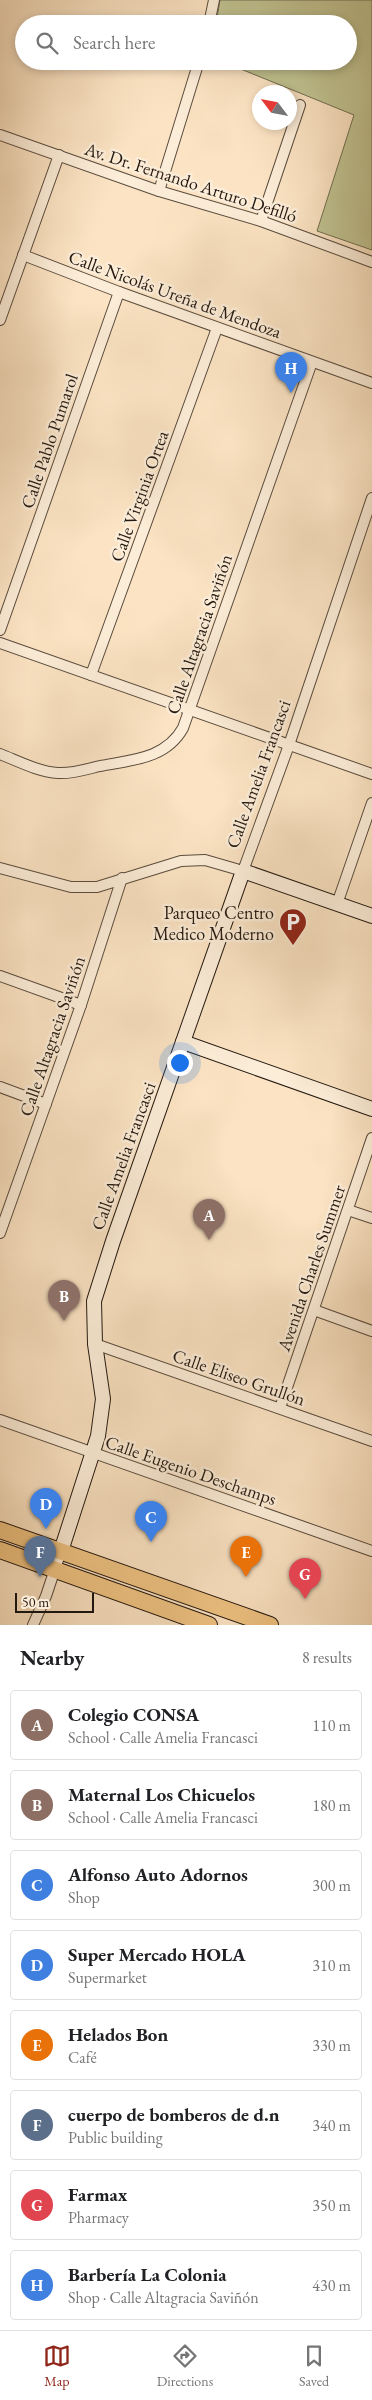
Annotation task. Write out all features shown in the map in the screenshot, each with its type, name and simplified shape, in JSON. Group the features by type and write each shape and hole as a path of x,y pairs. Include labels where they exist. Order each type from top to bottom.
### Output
{"main road":[{"path":"0,1530 270,1625"},
{"path":"0,1550 209,1625"}],"street":[{"path":"211,15 214,0"},
{"path":"159,190 196,70"},
{"path":"261,221 300,105"},
{"name":"Av. Dr. Fernando Arturo Defilló","path":"0,135 159,190 261,221 372,262"},
{"path":"0,320 59,155"},
{"name":"Calle Nicolás Ureña de Mendoza","path":"23,255 217,328 372,383"},
{"name":"Calle Pablo Pumarol","path":"0,630 119,292"},
{"name":"Calle Virginia Ortea","path":"91,675 217,328"},
{"name":"Calle Altagracia Saviñón","path":"0,754 58,773 149,757 168,747 178,738 312,362"},
{"name":"Calle Amelia Francasci","path":"61,1551 98,1436 103,1399 95,1344 94,1302 113,1241 289,745 372,498"},
{"path":"0,643 372,774"},
{"path":"338,904 372,803"},
{"path":"0,868 71,887 97,887 181,861 205,860 243,871 372,916"},
{"name":"Calle Altagracia Saviñón","path":"0,1233 5,1205 46,1104 122,878"},
{"path":"0,976 81,1004"},
{"path":"183,1042 372,1109"},
{"path":"0,1088 46,1104"},
{"name":"Avenida Charles Summer","path":"280,1408 372,1138"},
{"path":"348,1210 372,1218"},
{"path":"314,1310 372,1331"},
{"name":"Calle Eliseo Grullón","path":"95,1344 372,1441"},
{"name":"Calle Eugenio Deschamps","path":"0,1420 372,1551"},
{"path":"34,1625 61,1551"}],"green space":[{"path":"220,0 372,0 372,250 317,231 354,115 297,92 297,85 280,85 243,70 357,70 357,15 218,15"}],"place":[{"name":"Barbería La Colonia","path":"291,393"},
{"name":"Parqueo Centro Medico Moderno","path":"293,946"},
{"name":"Colegio CONSA","path":"209,1240"},
{"name":"Maternal Los Chicuelos","path":"64,1321"},
{"name":"Super Mercado HOLA","path":"46,1529"},
{"name":"Alfonso Auto Adornos","path":"151,1542"},
{"name":"cuerpo de bomberos de d.n","path":"40,1577"},
{"name":"Helados Bon","path":"246,1577"},
{"name":"Farmax","path":"305,1599"}]}
